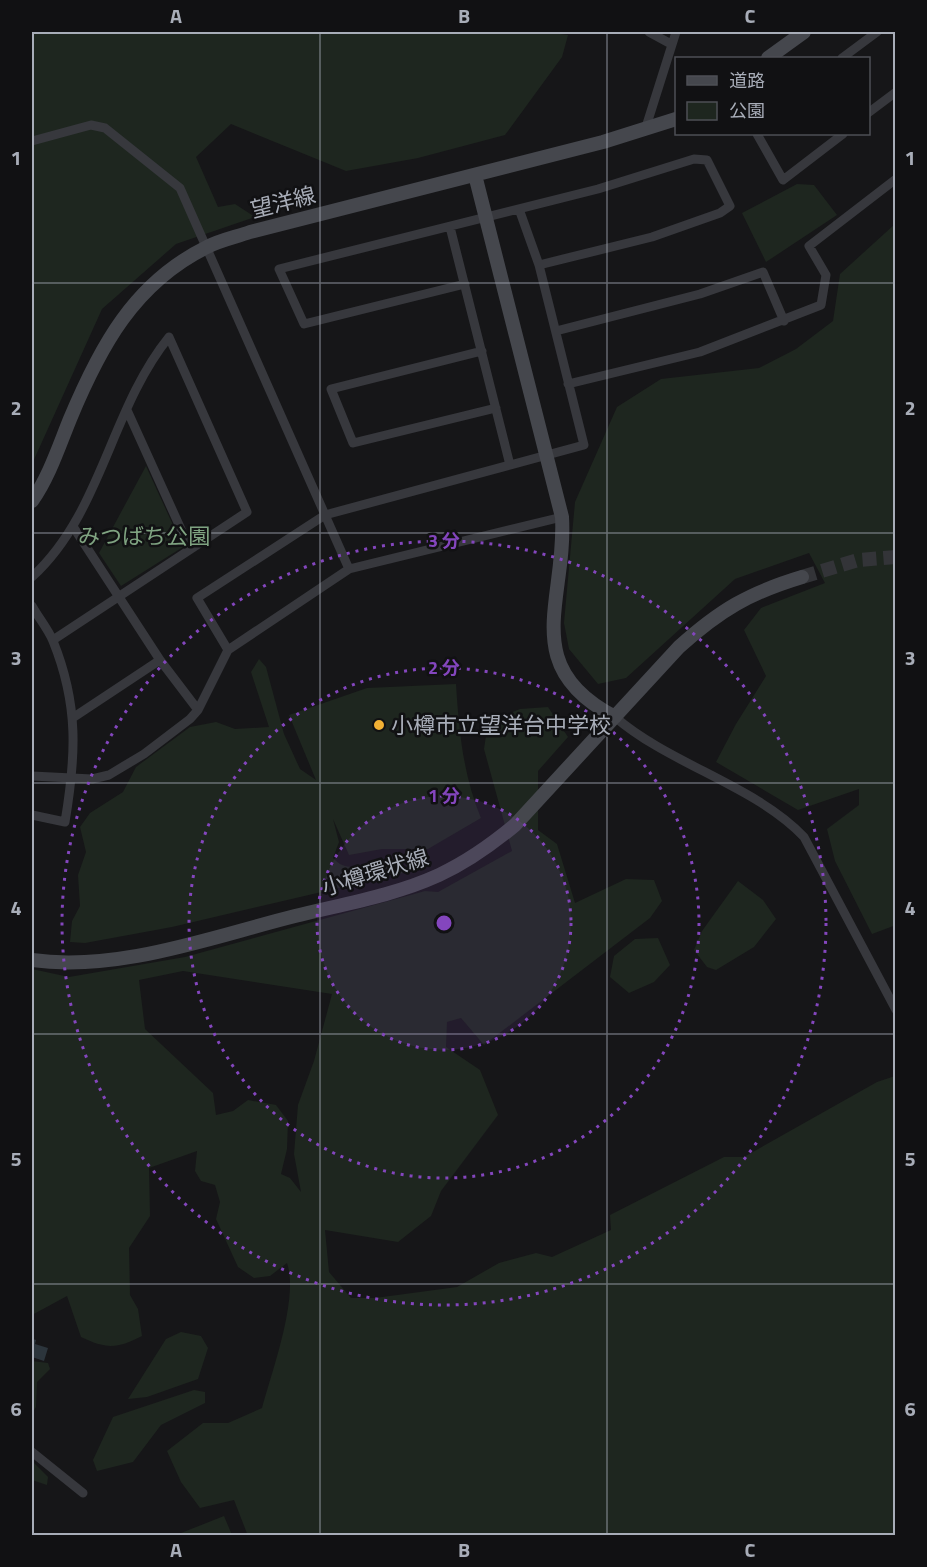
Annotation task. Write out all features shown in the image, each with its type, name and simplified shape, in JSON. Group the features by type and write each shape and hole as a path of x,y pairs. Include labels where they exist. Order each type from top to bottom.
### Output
{"street":[{"path":"649,32 671,44"},
{"path":"645,130 676,32"},
{"path":"769,57 804,32"},
{"path":"843,57 877,32"},
{"path":"870,112 896,92"},
{"name":"望洋線","path":"32,501 52,462 94,363 122,317 171,269 207,247 250,232 476,175 645,130 675,119"},
{"path":"32,141 91,125 105,128 180,188 349,569"},
{"path":"758,135 783,180 842,135"},
{"path":"465,284 304,324 279,269 642,177 694,159 707,159 730,206 720,213 652,237 539,265"},
{"path":"476,175 562,517 564,545 552,625 557,660 578,690 596,707 686,763 790,822 804,837 896,1010"},
{"path":"568,384 700,352 821,305 826,275 809,246 896,179"},
{"path":"228,650 197,598 325,515 584,445 539,265 519,209"},
{"path":"450,227 510,465"},
{"path":"556,331 700,294 763,272 784,321"},
{"path":"32,577 74,528 140,378 168,337 247,512 53,640"},
{"path":"482,351 331,389 353,443 496,408"},
{"path":"127,410 190,549"},
{"path":"32,777 92,779 126,767 190,719 198,710 228,650 349,569 562,517"},
{"path":"74,528 160,660 198,710"},
{"name":"小樽環状線","path":"32,960 95,961 162,950 397,892 439,875 486,849 515,825 679,647 708,620 724,609 771,586 802,577"},
{"path":"32,606 53,640 74,717 72,778 65,822 32,814"},
{"path":"74,717 160,660"},
{"path":"32,1452 82,1493"}],"green space":[{"path":"32,32 546,32 568,35 562,57 505,135 418,158 346,171 231,124 196,157 218,207 235,204 255,217 176,244 102,309 32,464"},
{"path":"797,184 814,185 837,215 766,262 742,213"},
{"path":"895,224 896,925 872,934 835,861 827,829 859,805 859,789 798,810 716,762 736,724 766,676 744,630 761,608 825,583 809,553 735,579 626,678 598,684 569,649 564,623 575,502 617,407 661,379 759,368 796,349 833,321 840,274"},
{"name":"みつばち公園","path":"146,466 183,547 121,586 99,553"},
{"path":"259,659 266,667 284,734 300,769 316,780 289,715 367,688 456,684 460,735 466,769 481,818 428,849 382,849 349,855 333,819 339,842 333,858 339,863 352,867 390,863 407,869 403,873 172,927 85,943 70,942 72,921 80,906 78,875 86,852 80,827 90,813 123,792 136,767 190,727 216,722 235,729 269,727 251,672"},
{"path":"548,707 568,737 538,771 538,830 557,844 575,903 626,879 654,880 662,901 650,918 484,1045 461,1018 447,1022 446,1047 480,1070 498,1115 441,1191 431,1216 398,1242 325,1230 329,1272 351,1298 375,1298 457,1287 499,1263 536,1253 552,1257 611,1230 610,1215 724,1157 744,1157 877,1082 895,1076 895,1535 248,1536 234,1500 200,1508 181,1482 167,1451 203,1423 228,1423 262,1408 283,1335 290,1295 290,1278 287,1263 270,1276 254,1278 238,1267 216,1219 220,1202 215,1185 201,1181 195,1171 197,1151 149,1168 150,1216 129,1248 130,1295 138,1309 142,1336 112,1346 98,1344 81,1337 67,1296 32,1315 32,969 69,977 185,957 425,891 438,892 512,851 484,749 488,722 520,709","holes":["183,971 332,994 314,1061 298,1105 294,1154 301,1192 290,1178 281,1174 287,1149 288,1121 276,1105 248,1100 233,1111 216,1115 213,1093 145,1029 139,980"]},
{"path":"738,881 763,900 776,919 754,947 716,970 707,967 694,950 702,931"},
{"path":"658,938 670,965 654,982 629,993 610,977 614,956 635,939"},
{"path":"181,1332 201,1336 208,1348 198,1379 147,1397 128,1399 166,1339"},
{"path":"32,1361 48,1363 50,1369 37,1382 36,1407 32,1414"},
{"path":"194,1390 205,1392 205,1403 161,1425 133,1462 97,1471 93,1460 113,1417"},
{"path":"32,1461 48,1477 47,1485 32,1480"},
{"path":"224,1516 232,1535 176,1535"}],"shaded area":[{"path":"33,1339 36,1340 35,1344 48,1348 44,1361 32,1357"}],"tunnel":[{"path":"802,577 858,560 896,557"}],"place":[{"name":"小樽市立望洋台中学校","path":"379,725"}]}
